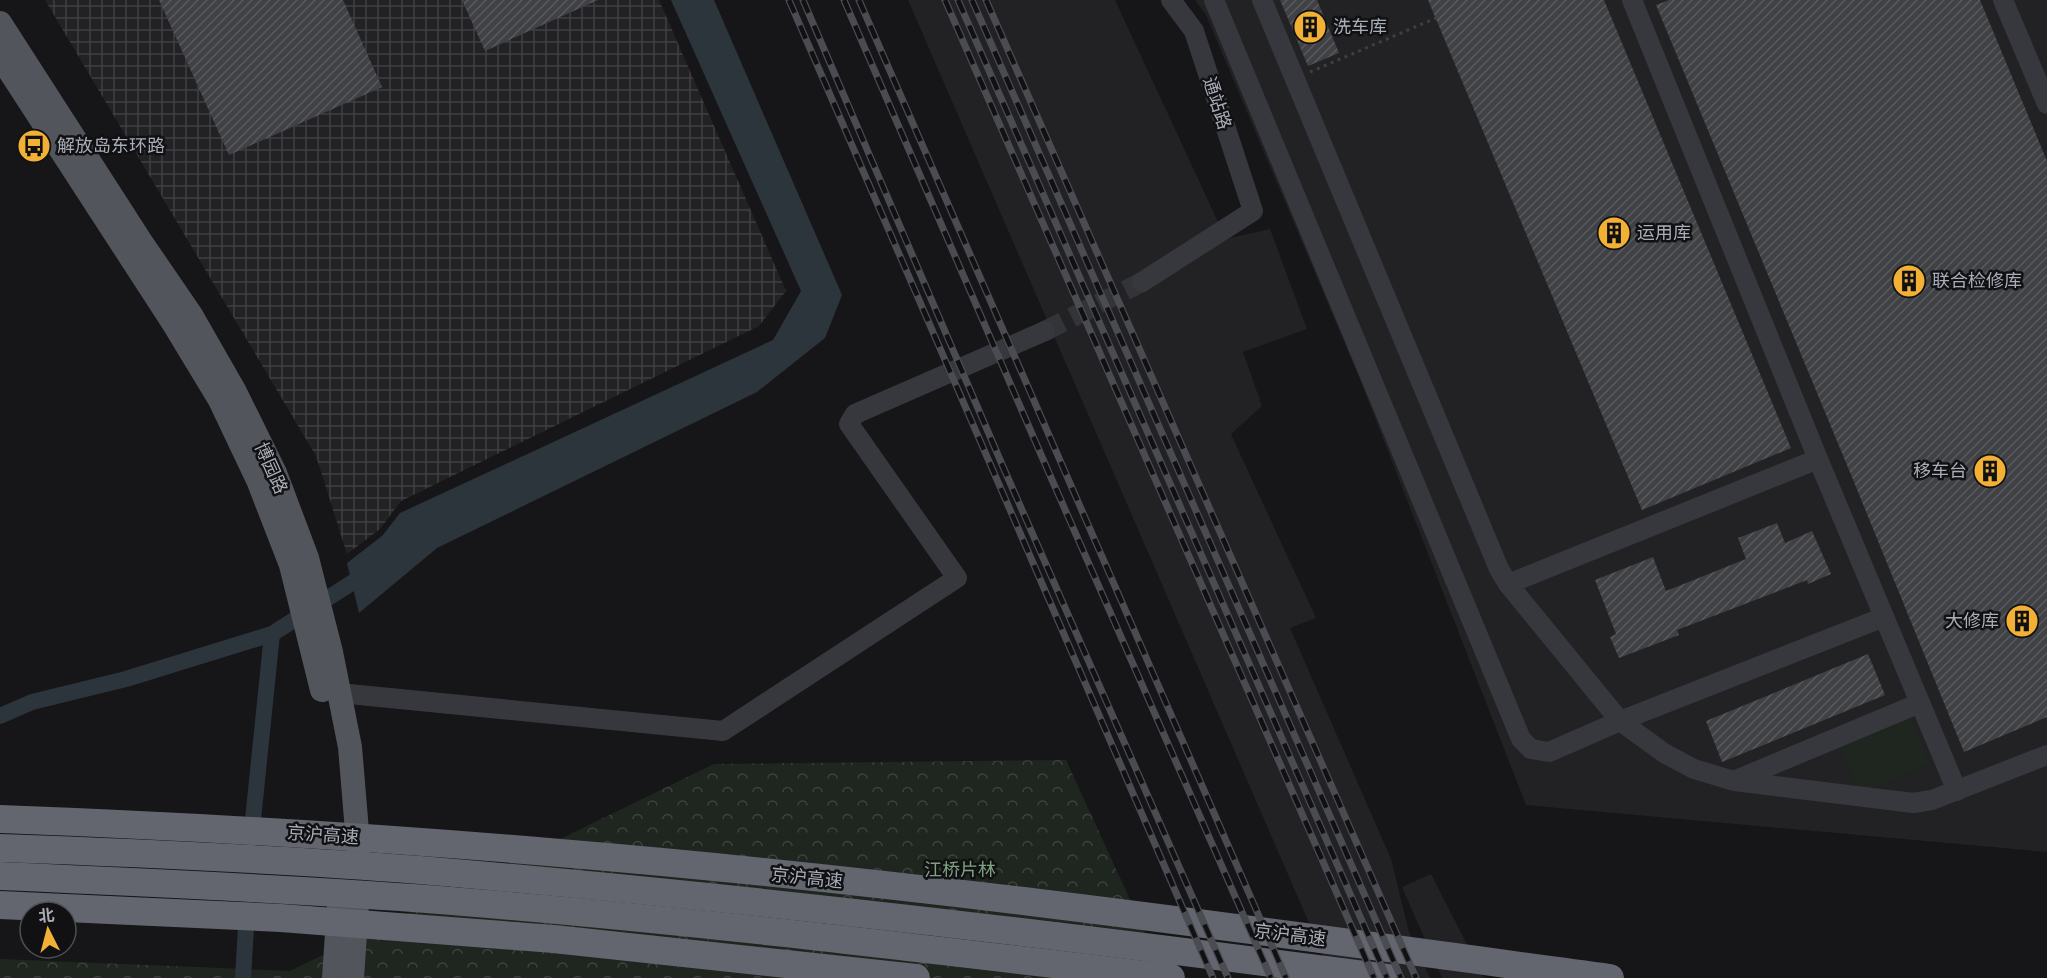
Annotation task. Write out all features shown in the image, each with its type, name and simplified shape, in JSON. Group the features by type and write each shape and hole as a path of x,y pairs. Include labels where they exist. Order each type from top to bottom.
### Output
{"highway":[{"name":"京沪高速","path":"0,819 194,826 562,853 1045,904 1610,978"},
{"name":"京沪高速","path":"0,848 193,855 417,870 714,897 1067,937 1387,978"},
{"path":"0,876 192,884 414,898 699,924 1171,978"},
{"path":"0,905 191,913 554,939 916,978"}],"main road":[{"name":"博园路","path":"0,22 141,242 191,315 229,382 275,472 321,645 339,693 350,747 360,860 352,978"},
{"name":"博园路","path":"0,56 174,324 220,400 258,480 291,565 303,575"},
{"name":"博园路","path":"321,645 335,749 343,858 334,978"}],"street":[{"name":"通站路","path":"1142,282 1253,211 1194,31 1171,0"},
{"path":"1214,0 1521,739 1531,749 1550,752 1620,721 1884,617"},
{"path":"1262,0 1499,569 1508,584 1620,721 1694,769 1734,781 1913,803 1932,800 2047,755"},
{"path":"2003,0 2047,104"},
{"path":"1638,2 1818,459 1957,791"},
{"path":"339,693 723,730 957,578 849,424 855,414 1045,331"},
{"path":"1508,584 1818,459"},
{"path":"1734,781 1920,703"}],"path":[{"path":"1295,79 1436,18"}],"shaded area":[{"path":"45,0 659,0 786,291 759,326 401,501 380,529 347,554 316,456"},
{"path":"671,0 714,0 842,295 825,338 757,392 437,548 359,613 347,563 382,536 400,513 773,340 801,291"},
{"path":"908,0 1115,0 1226,239 1270,229 1307,329 1243,352 1262,406 1231,434 1316,618 1290,628 1391,859 1409,932 1430,978 1333,978"},
{"path":"1195,0 2047,0 2047,852 1526,805 1361,382 1206,15"},
{"path":"1431,874 1484,978 1442,978 1402,887"}],"green space":[{"path":"1910,718 1930,764 1860,793 1841,747"},
{"name":"江桥片林","path":"1066,760 1166,978 0,978 0,959 290,971 714,764"}],"building":[{"path":"159,0 343,0 382,87 229,155"},
{"path":"462,0 598,0 485,51"},
{"name":"洗车库","path":"1280,0 1317,0 1339,53 1308,66"},
{"name":"运用库","path":"1428,0 1604,0 1791,448 1642,510"},
{"name":"联合检修库","path":"1669,0 1980,0 2047,161 2047,717 1964,752 1656,5"},
{"path":"1777,523 1785,543 1812,531 1831,574 1808,584 1807,580 1677,630 1679,635 1619,658 1610,637 1616,634 1595,580 1653,557 1666,591 1746,559 1738,538"},
{"path":"1868,654 1885,695 1722,762 1706,721"}],"waterway":[{"path":"0,716 32,702 126,679 272,634 369,570"},
{"path":"251,839 272,634"},
{"path":"243,978 247,910"}],"tunnel":[{"path":"1045,331 1142,282"}],"railway":[{"path":"789,0 1213,978"},
{"path":"803,0 1004,469 1228,978"},
{"path":"844,0 1271,978"},
{"path":"859,0 1286,978"},
{"path":"945,0 1374,978"},
{"path":"958,0 1387,978"},
{"path":"972,0 1401,978"},
{"path":"986,0 1416,978"}],"place":[{"name":"洗车库","path":"1310,27"},
{"name":"解放岛东环路","path":"34,146"},
{"name":"运用库","path":"1614,233"},
{"name":"联合检修库","path":"1909,281"},
{"name":"移车台","path":"1990,471"},
{"name":"大修库","path":"2022,621"}]}
